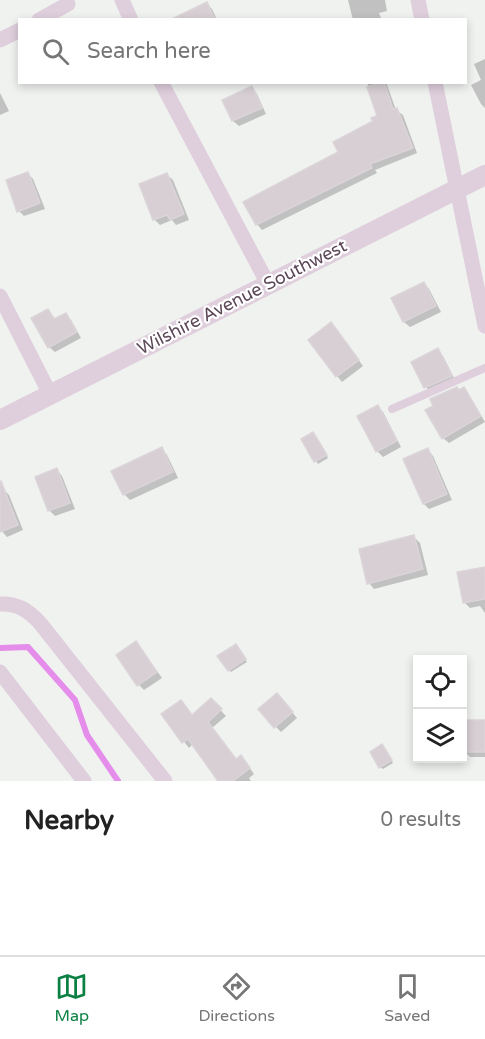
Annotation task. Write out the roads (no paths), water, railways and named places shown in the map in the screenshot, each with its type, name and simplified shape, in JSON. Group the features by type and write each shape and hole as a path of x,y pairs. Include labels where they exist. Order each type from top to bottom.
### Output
{"street":[{"path":"122,0 130,18"},
{"path":"418,0 422,18"},
{"path":"43,18 68,4"},
{"path":"0,40 18,31"},
{"path":"163,84 267,284"},
{"path":"435,84 485,326"},
{"name":"Wilshire Avenue Southwest","path":"0,420 485,175"},
{"path":"0,296 50,394"},
{"path":"0,604 13,603 30,612 40,622 165,781"},
{"path":"0,672 84,781"}],"lane":[{"path":"392,409 485,368"}],"waterway":[{"path":"0,648 28,647 75,700 87,735 118,781"}]}
